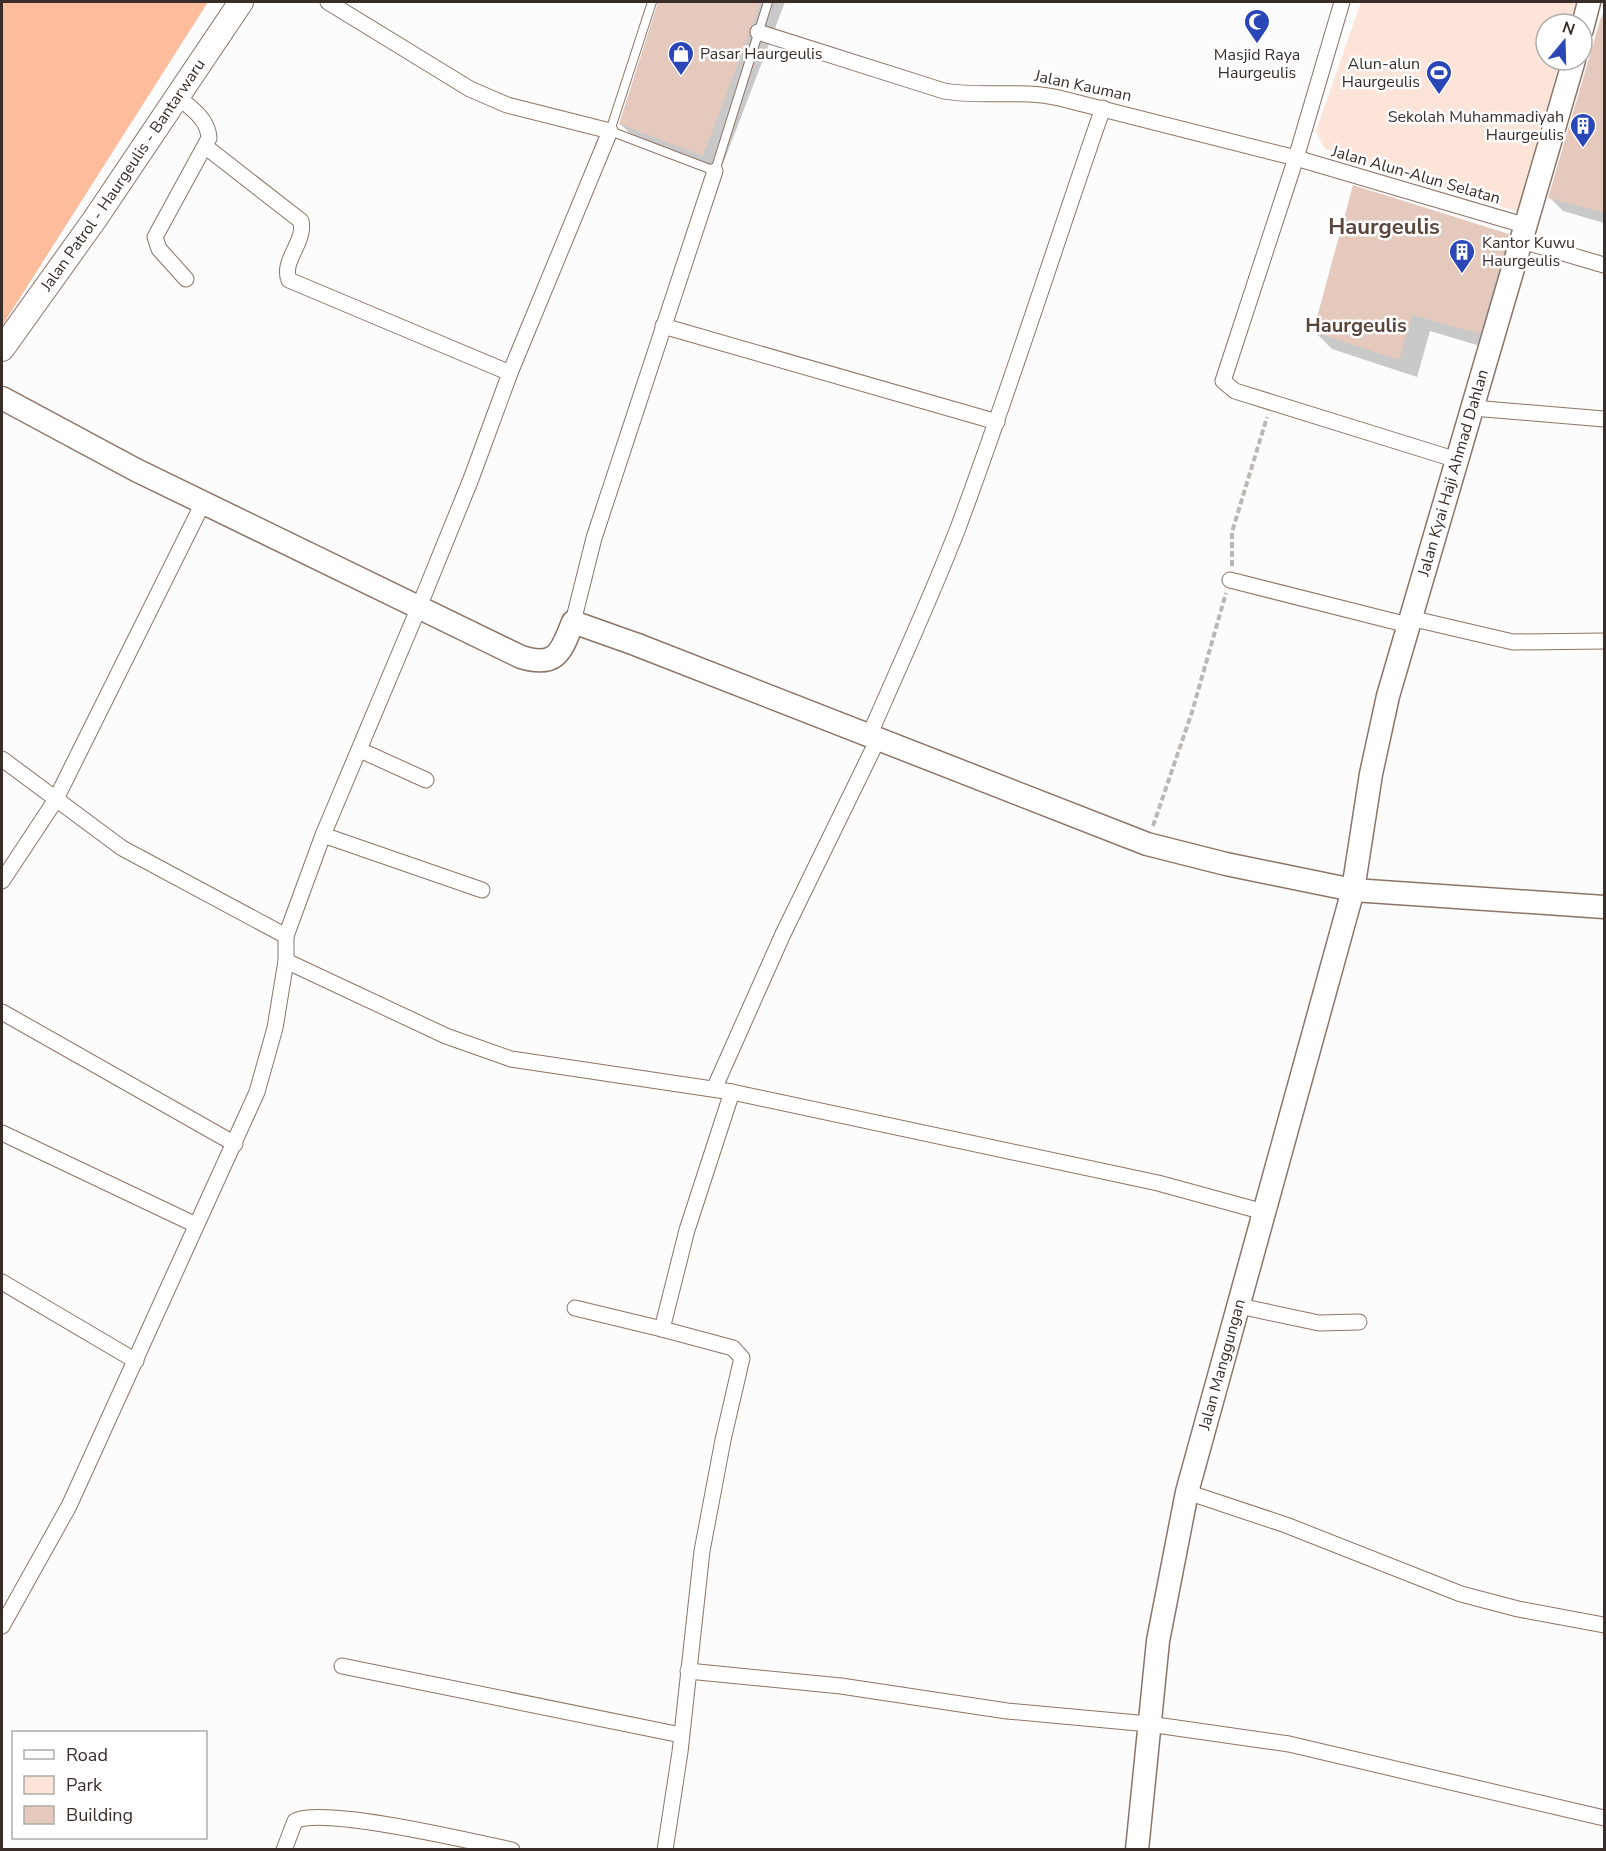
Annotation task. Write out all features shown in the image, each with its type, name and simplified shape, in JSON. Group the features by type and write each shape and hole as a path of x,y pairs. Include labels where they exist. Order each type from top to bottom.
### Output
{"main road":[{"name":"Jalan Patrol - Haurgeulis - Bantarwaru","path":"2,349 178,97 241,2"}],"street":[{"path":"2,1626 69,1506 235,1144 269,1058 286,962 286,936 323,835 419,608 475,469 510,373 610,130 507,105 470,89 328,2"},
{"path":"1342,2 1296,158 1223,381 1230,388 1271,402 1457,460"},
{"name":"Jalan Kauman","path":"758,32 944,91 971,94 1037,93 1296,158"},
{"name":"Jalan Kyai Haji Ahmad Dahlan","path":"1353,890 1371,774 1388,696 1571,72"},
{"path":"178,97 204,120 209,128 206,147 155,237 159,249 186,279"},
{"path":"714,1089 873,738 957,530 997,422 1102,108"},
{"path":"206,147 301,221 302,238 287,268 290,280 510,373"},
{"name":"Jalan Alun-Alun Selatan","path":"1296,158 1524,233 1605,265"},
{"path":"2,398 136,470 419,608 534,661 548,661 556,657 563,647 573,622 594,538 715,171"},
{"path":"663,326 997,422"},
{"path":"1473,408 1605,419"},
{"path":"2,881 55,801 203,503"},
{"path":"1230,580 1409,621 1514,642 1605,641"},
{"path":"573,622 636,644 1147,844 1226,864 1353,890 1605,907"},
{"path":"360,750 426,780"},
{"path":"2,759 55,801 122,848 286,936"},
{"path":"323,835 482,890"},
{"name":"Jalan Manggungan","path":"1137,1850 1158,1641 1187,1492 1353,890"},
{"path":"286,962 484,1052 512,1059 732,1092 1158,1183 1264,1212"},
{"path":"2,1012 235,1144"},
{"path":"662,1329 687,1230 732,1092"},
{"path":"2,1133 196,1225"},
{"path":"2,1282 136,1361"},
{"path":"1239,1305 1319,1323 1359,1322"},
{"path":"575,1308 733,1348 742,1358 723,1440 702,1551 681,1735 664,1850"},
{"path":"1187,1492 1286,1525 1461,1594 1518,1609 1605,1625"},
{"path":"342,1666 681,1735"},
{"path":"688,1671 841,1686 1007,1711 1149,1724 1289,1744 1605,1818"},
{"path":"284,1850 296,1821 311,1817 396,1826 512,1850"}],"lane":[{"path":"652,2 610,130 715,171 768,2"}],"path":[{"path":"1147,844 1192,712 1230,580 1232,532 1271,402"}],"green space":[{"name":"Alun-alun Haurgeulis","path":"1361,2 1576,2 1573,12 1534,12 1534,72 1557,72 1520,206 1516,211 1325,149 1316,131"}],"shaded area":[{"path":"2,2 208,2 2,326"}],"building":[{"name":"Pasar Haurgeulis","path":"658,2 761,2 703,156 619,124"},
{"name":"Sekolah Muhammadiyah Haurgeulis","path":"1601,17 1605,18 1605,213 1548,198 1585,72 1594,72 1594,41"},
{"path":"1353,185 1509,234 1480,334 1412,315 1399,360 1313,332"}],"place":[{"name":"Masjid Raya Haurgeulis","path":"1257,45"},
{"name":"Pasar Haurgeulis","path":"681,77"},
{"name":"Alun-alun Haurgeulis","path":"1439,96"},
{"name":"Sekolah Muhammadiyah Haurgeulis","path":"1583,149"},
{"name":"Kantor Kuwu Haurgeulis","path":"1462,275"}],"district":[{"name":"Haurgeulis","path":"1384,227"},
{"name":"Haurgeulis","path":"1356,325"}]}
